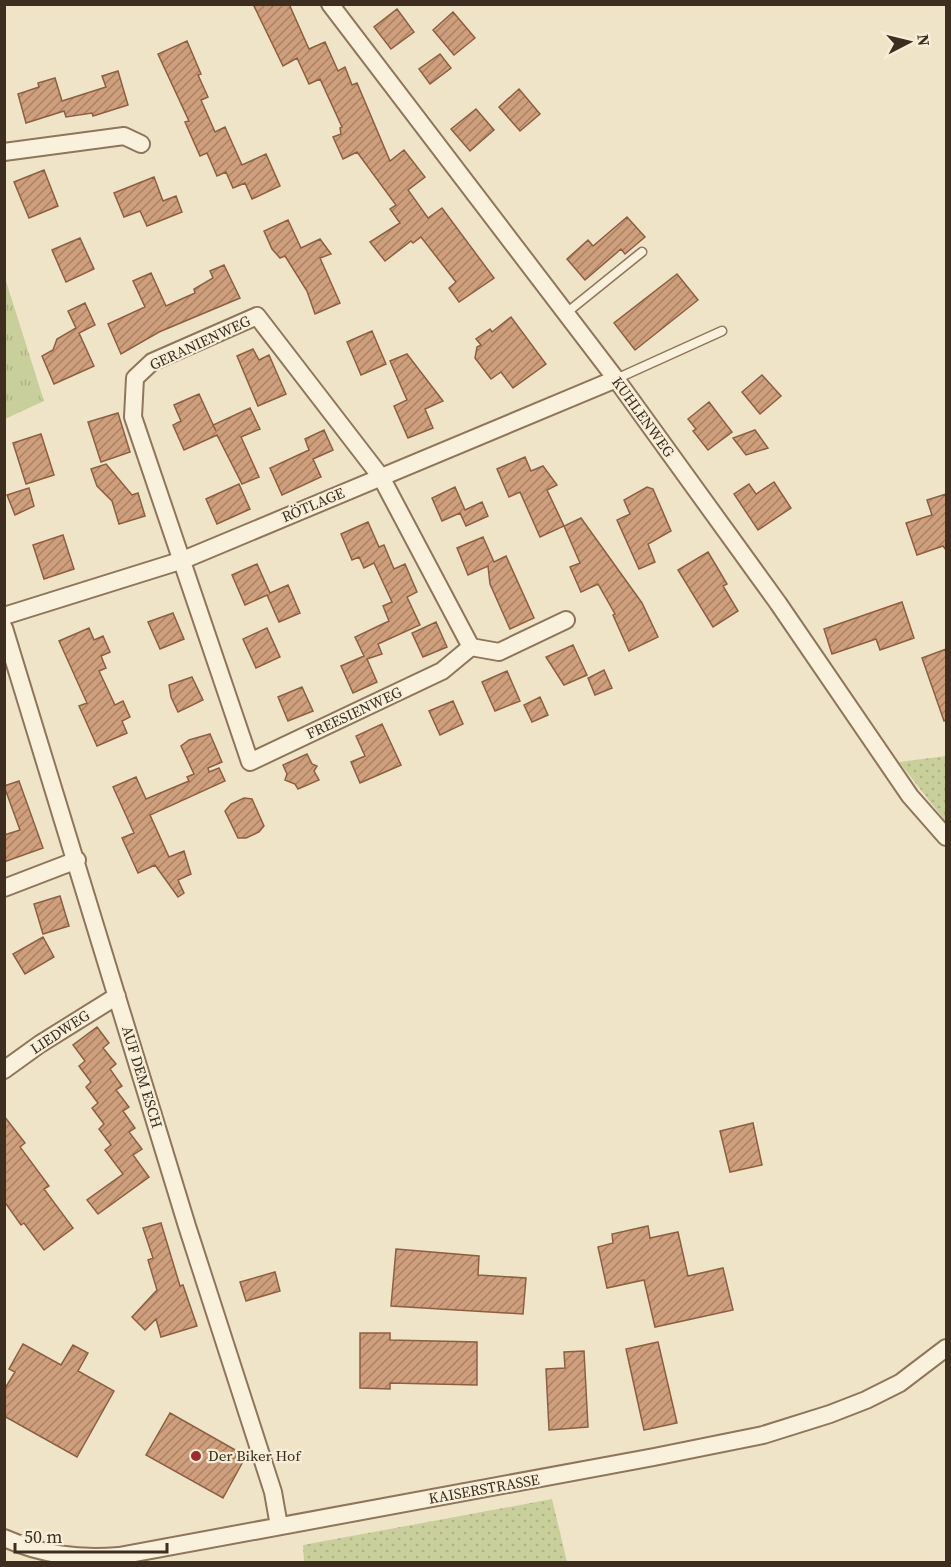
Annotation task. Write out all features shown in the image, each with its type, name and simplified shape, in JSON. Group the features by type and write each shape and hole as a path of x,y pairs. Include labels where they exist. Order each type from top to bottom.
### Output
{"street":[{"name":"KUHLENWEG","path":"330,4 616,379 778,603 910,796 946,837"},
{"path":"4,152 124,136 141,144"},
{"name":"GERANIENWEG","path":"183,560 133,417 135,378 152,362 257,316 381,477"},
{"name":"RÖTLAGE","path":"4,616 183,560 616,379"},
{"path":"381,477 471,647 499,652 566,620"},
{"name":"FREESIENWEG","path":"183,560 250,762 442,671 471,647"},
{"name":"AUF DEM ESCH","path":"4,628 77,860 187,1226 273,1492 279,1526"},
{"path":"4,888 77,860"},
{"name":"LIEDWEG","path":"4,1070 40,1044 117,996"},
{"name":"KAISERSTRASSE","path":"4,1538 47,1554 84,1559 119,1556 654,1458 763,1435 830,1414 900,1383 946,1348"}],"lane":[{"path":"565,314 642,252"},
{"path":"616,379 722,332"}],"green space":[{"path":"5,278 44,401 4,419"},
{"path":"946,756 946,822 899,762"},
{"path":"552,1499 567,1562 304,1562 303,1545"}],"building":[{"path":"253,4 289,4 309,49 325,42 338,71 345,67 352,85 357,83 390,161 404,150 425,177 408,190 428,218 442,208 494,278 459,302 449,288 456,282 421,237 413,243 411,241 385,261 370,242 400,223 390,209 396,205 357,152 343,159 333,137 341,134 340,128 342,127 320,79 309,84 297,58 283,66"},
{"path":"397,9 414,32 391,49 374,27"},
{"path":"453,12 475,38 454,55 433,30"},
{"path":"187,41 208,97 201,100 215,132 225,127 242,165 266,154 280,186 252,199 245,183 233,188 226,172 217,176 207,153 200,156 185,122 189,121 158,54"},
{"path":"440,54 451,68 430,84 419,69"},
{"path":"118,71 128,105 93,116 92,113 66,117 64,111 26,123 18,94 39,87 38,83 55,78 62,101 106,87 102,76"},
{"path":"519,89 540,114 520,131 499,107"},
{"path":"476,109 494,130 470,151 451,129"},
{"path":"44,170 58,206 29,218 14,182"},
{"path":"154,177 163,201 176,196 182,212 147,226 140,211 124,217 114,193"},
{"path":"627,217 645,237 625,254 621,249 585,280 567,259 588,240 593,246"},
{"path":"288,220 301,248 320,239 331,254 320,258 340,303 315,314 307,291 285,256 280,258 272,249 264,231"},
{"path":"80,238 94,269 66,282 52,250"},
{"path":"224,265 240,298 159,332 121,354 108,324 145,307 133,281 151,273 166,306 195,293 194,289 213,278 210,271"},
{"path":"677,274 698,300 635,350 614,323"},
{"path":"85,303 95,325 79,333 94,366 54,384 42,356 53,350 57,339 76,328 68,311"},
{"path":"511,317 546,364 513,388 501,372 491,379 475,358 477,347 481,345 476,339 490,329 492,332"},
{"path":"372,331 386,364 361,375 347,342"},
{"path":"253,349 259,360 269,355 286,394 258,406 237,356"},
{"path":"407,354 443,401 425,409 433,428 408,438 394,406 407,400 390,361"},
{"path":"762,375 781,396 760,414 742,392"},
{"path":"199,394 213,425 250,408 260,429 241,437 259,477 242,484 217,435 184,450 173,425 181,421 174,405"},
{"path":"709,402 732,432 708,450 693,431 696,429 688,419"},
{"path":"118,413 130,452 101,462 88,422"},
{"path":"324,430 333,450 313,459 321,477 282,495 270,468 309,450 305,439"},
{"path":"755,430 768,448 746,455 733,438"},
{"path":"41,434 54,475 26,484 13,443"},
{"path":"525,457 531,471 543,466 557,485 547,490 564,526 540,537 520,492 509,497 497,469"},
{"path":"106,464 132,495 138,493 145,516 119,524 112,501 97,486 91,469"},
{"path":"774,482 791,508 758,530 734,494 749,484 756,494"},
{"path":"239,484 250,509 217,524 206,499"},
{"path":"455,487 465,510 482,502 488,516 466,526 460,513 442,521 432,498"},
{"path":"647,487 653,489 671,531 648,544 655,562 639,569 617,520 630,514 624,500"},
{"path":"29,488 34,506 15,515 7,495"},
{"path":"946,494 946,550 943,546 917,555 906,523 932,515 927,500"},
{"path":"581,518 642,603 658,637 629,651 613,615 615,614 598,584 581,592 570,567 580,563 564,526"},
{"path":"368,522 379,547 384,545 394,569 405,564 417,592 407,597 420,625 378,644 382,654 367,659 377,682 353,693 341,666 364,656 355,637 389,621 383,606 392,602 374,563 364,568 359,557 352,560 341,534"},
{"path":"63,535 74,569 44,579 33,545"},
{"path":"483,537 494,562 506,556 534,618 510,629 490,584 488,566 468,575 457,548"},
{"path":"708,552 727,584 723,586 738,611 713,627 678,570"},
{"path":"257,564 270,593 288,585 300,613 279,622 267,595 245,605 232,575"},
{"path":"902,602 914,638 880,650 876,639 832,654 824,629"},
{"path":"173,613 184,639 160,649 148,622"},
{"path":"436,622 447,647 423,657 412,633"},
{"path":"89,628 94,640 103,636 110,652 101,656 106,668 99,671 115,705 123,701 130,717 122,721 127,733 97,746 79,706 87,703 59,641"},
{"path":"267,628 280,657 256,668 243,639"},
{"path":"573,645 587,675 564,685 546,657"},
{"path":"946,649 946,720 944,721 922,658"},
{"path":"604,670 612,688 595,695 588,678"},
{"path":"507,671 520,701 495,711 482,682"},
{"path":"192,677 203,700 178,712 171,697 169,685"},
{"path":"302,687 313,711 288,721 278,697"},
{"path":"540,697 548,715 532,722 524,705"},
{"path":"453,701 463,724 440,735 429,711"},
{"path":"382,724 401,765 360,783 351,762 365,756 356,736"},
{"path":"210,734 222,762 208,768 209,772 219,768 225,781 150,815 169,857 184,851 191,874 178,880 184,893 178,897 155,865 138,873 122,838 134,833 113,787 136,777 146,799 189,781 187,777 194,774 181,746 189,740"},
{"path":"307,754 312,764 317,766 314,771 319,780 298,789 295,784 285,780 287,774 283,765"},
{"path":"19,781 43,848 4,862 4,835 20,830 4,786"},
{"path":"244,798 252,799 264,826 259,832 246,838 238,838 225,811 231,804"},
{"path":"60,896 69,926 43,934 34,904"},
{"path":"43,937 54,957 25,974 13,954"},
{"path":"97,1027 109,1043 103,1048 116,1064 110,1069 122,1086 116,1090 129,1107 123,1111 135,1128 129,1132 142,1149 133,1155 149,1177 98,1214 87,1200 123,1174 105,1150 111,1145 99,1129 104,1124 92,1108 98,1103 86,1087 91,1082 79,1066 85,1061 73,1045"},
{"path":"4,1116 25,1143 20,1147 49,1186 44,1189 73,1228 44,1250 24,1223 21,1225 4,1201"},
{"path":"753,1123 762,1165 730,1172 720,1131"},
{"path":"161,1223 180,1286 183,1285 197,1326 161,1337 156,1319 145,1330 132,1317 157,1290 148,1260 153,1258 143,1228"},
{"path":"648,1226 650,1238 678,1232 688,1276 723,1268 733,1310 655,1327 644,1280 607,1288 598,1247 613,1243 612,1234"},
{"path":"396,1249 479,1256 478,1275 526,1278 523,1314 391,1306"},
{"path":"275,1272 280,1291 246,1301 240,1282"},
{"path":"360,1333 390,1333 390,1340 477,1342 477,1385 390,1383 390,1389 360,1388"},
{"path":"658,1342 677,1423 644,1430 626,1349"},
{"path":"23,1344 61,1365 73,1345 88,1353 78,1371 114,1391 77,1457 4,1416 4,1390 15,1372 9,1369"},
{"path":"584,1351 588,1427 549,1430 546,1369 565,1368 564,1352"},
{"name":"Der Biker Hof","path":"170,1413 246,1456 223,1498 146,1455"}],"place":[{"name":"Der Biker Hof","path":"196,1456"}]}
